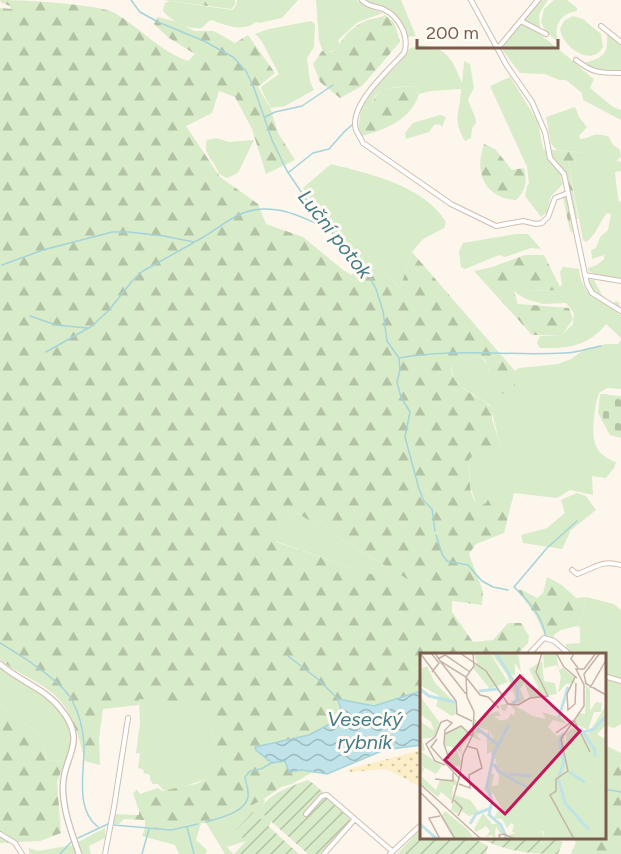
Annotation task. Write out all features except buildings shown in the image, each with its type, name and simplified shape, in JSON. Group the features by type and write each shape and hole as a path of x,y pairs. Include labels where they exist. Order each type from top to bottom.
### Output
{"street":[{"path":"362,0 370,6 384,9 394,17 402,29 407,46 404,53 363,100 357,111 356,129 363,143 451,204 496,226 523,221 542,223 548,217 555,198 568,193"},
{"path":"471,0 507,66 540,118 550,158 564,174 586,284 592,293 621,311"},
{"path":"498,48 538,0"},
{"path":"520,21 546,34"},
{"path":"601,26 621,42"},
{"path":"576,60 589,70 598,73 621,74"},
{"path":"585,275 621,281"},
{"path":"572,570 577,574 603,563 612,562 621,565"},
{"path":"530,653 544,638 554,641 568,653"},
{"path":"0,664 49,696 64,713 72,729 74,744 63,780 63,792 65,814 79,854"},
{"path":"606,677 621,681"},
{"path":"105,854 128,718"},
{"path":"306,814 322,796 327,795 391,853 420,826"},
{"path":"324,854 355,819"},
{"path":"0,834 15,843 21,854"}],"green space":[{"path":"1,0 77,5 106,10 115,13 168,51 188,61 195,54 169,38 154,24 158,17 177,22 194,31 214,31 235,43 248,35 275,73 258,87 270,107 278,133 295,160 266,174 252,129 235,97 219,91 212,113 186,126 220,177 258,204 266,224 303,237 351,275 356,271 329,229 358,243 400,288 412,252 515,371 515,394 512,398 493,383 488,365 480,356 455,362 451,366 456,381 492,408 492,419 500,444 497,449 478,449 469,460 473,498 481,506 486,503 492,492 514,493 504,533 476,544 469,554 483,591 482,605 452,601 452,612 473,642 493,640 508,623 521,623 529,636 528,643 518,653 420,653 420,691 374,706 338,699 343,717 309,735 256,748 272,763 286,761 289,772 301,770 313,772 292,784 281,787 246,808 236,807 206,823 194,823 172,829 145,827 145,820 124,819 119,824 111,824 115,814 139,815 133,793 137,790 140,794 158,788 162,791 196,784 206,779 214,760 215,749 210,726 204,716 195,709 175,702 139,699 139,705 103,709 99,738 100,765 85,761 73,721 56,696 0,659 0,8 12,9 0,2","holes":["297,513 414,584 410,587 276,542 279,524"]},
{"path":"163,0 235,0 235,5 231,9"},
{"path":"237,0 298,0 282,18 256,22 246,27 229,26 212,20 202,28 191,28 176,22 163,11 165,3 170,1 232,10"},
{"path":"316,0 357,0 368,8 383,13 358,22 338,40 340,45 336,49 323,52 319,40"},
{"path":"364,0 401,0 416,36 408,37 391,11"},
{"path":"541,0 548,0 539,14 540,29 524,20"},
{"path":"554,0 567,0 577,8 577,11 565,15 559,22 558,42 546,32 541,22 544,9"},
{"path":"385,15 394,22 400,42 362,86 340,98 320,82 313,64 322,51 331,52 338,48 346,35 356,27"},
{"path":"573,16 583,19 601,34 603,47 598,53 592,56 578,53 566,42 560,29 564,21"},
{"path":"311,21 315,24 314,47 307,58 310,81 314,90 285,106 271,108 261,89 279,74 261,40 255,34"},
{"path":"521,25 546,39 594,79 590,88 613,107 621,110 621,120 583,100 582,93 566,80 559,80 545,74 520,73 503,51 504,43"},
{"path":"607,32 621,43 621,72 597,71 584,63 604,54 607,46"},
{"path":"419,45 436,48 447,56 462,83 464,61 470,64 474,88 468,99 476,123 472,128 471,138 465,141 458,126 461,89 419,94 415,86 390,88 380,91 368,107 361,108 370,93 399,63 409,49"},
{"path":"510,77 538,122 543,149 559,172 563,184 551,196 547,212 541,217 525,196 529,184 527,167 490,86"},
{"path":"415,86 419,94 404,117 380,130 362,136 358,130 361,108 369,106 378,93 384,90"},
{"path":"575,107 587,127 579,136 580,139 603,135 609,137 613,145 620,150 621,157 617,161 621,162 621,171 615,172 621,202 621,280 588,271 588,268 604,259 604,255 592,259 591,250 596,248 600,237 608,230 611,214 607,213 586,242 583,240 568,162 588,162 588,153 557,150 551,144 546,117"},
{"path":"440,115 446,117 442,127 439,124 434,125 429,132 406,139 405,133 413,123"},
{"path":"216,138 229,142 254,140 238,173 227,178 219,174 206,150 207,140"},
{"path":"484,144 495,149 512,170 524,168 525,185 516,200 496,194 484,182 480,164"},
{"path":"543,149 588,153 591,157 588,162 568,162 578,219 570,219 573,233 570,231 563,197 570,194 567,179 562,178"},
{"path":"331,164 378,177 410,190 436,209 446,222 444,228 423,239 412,252 400,288 358,243 329,229 303,188"},
{"path":"528,234 541,249 531,248 505,257 499,255 465,269 461,267 459,251 463,243"},
{"path":"525,255 544,255 560,287 559,290 530,291 517,285 514,292 518,304 569,308 573,319 562,335 532,335 474,271"},
{"path":"563,267 579,269 583,284 591,296 585,284 588,279 594,280 608,306 612,308 615,301 619,302 621,313 617,313 621,315 621,338 606,324 592,337 577,345 540,348 537,343 540,336 562,335 573,324 574,313 566,303 544,304 528,300 514,292 517,285 530,291 558,290 562,284 560,272"},
{"path":"621,340 621,389 607,388 599,393 593,426 598,450 608,459 616,462 606,478 592,476 593,495 570,490 557,498 514,493 477,506 470,485 469,460 478,449 497,449 500,444 490,405 460,386 454,379 451,365 454,362 480,356 488,365 489,372 515,394 515,371 519,368 558,364 571,359 585,349 618,344"},
{"path":"600,394 621,396 621,438 610,435 598,413"},
{"path":"577,493 586,496 596,510 571,530 562,549 523,543 521,535 547,528 565,513 561,500"},
{"path":"297,513 414,583 411,588 275,541 279,524"},
{"path":"547,577 562,585 576,598 586,597 583,615 577,626 561,630 554,635 554,639 545,636 536,616 517,590 522,590 537,598 543,593"},
{"path":"586,597 614,604 621,610 621,678 606,673 606,653 569,653 566,650 566,644 580,643 580,627 577,626 583,615"},
{"path":"0,668 44,698 63,717 71,742 65,761 47,760 41,741 33,729 0,704"},
{"path":"606,679 621,683 621,724 614,728 606,725"},
{"path":"139,699 186,704 204,716 210,726 215,749 213,765 206,779 174,790 163,790 158,784 153,784 150,775 138,768 140,754 136,753 140,723"},
{"path":"0,704 33,729 41,741 47,760 65,761 57,782 61,833 40,841 0,843"},
{"path":"606,746 621,753 621,854 571,854 576,842 572,839 606,839"},
{"path":"308,780 350,817 350,820 321,854 308,854 260,809 275,794"},
{"path":"264,799 260,809 271,821 269,827 253,813 246,841 227,847 233,854 225,854 206,823 236,807 246,808"},
{"path":"253,812 299,854 234,854 246,841 235,831"},
{"path":"201,823 196,840 207,850 206,854 179,854 175,845 142,836 145,827 172,829"},
{"path":"105,828 105,838 89,846 91,854 82,854 78,842"},
{"path":"419,831 420,839 475,839 488,846 486,854 397,854"},
{"path":"482,839 557,839 563,842 558,854 547,854 508,849"},
{"path":"73,845 76,854 29,854 29,848 38,851"}],"sand":[{"path":"418,751 420,752 420,786 386,769 350,772 349,769"}],"water":[{"name":"Vesecký rybník","path":"420,691 420,745 384,750 327,774 302,770 289,772 285,761 272,763 256,750 255,747 309,735 343,717 338,699 374,706"}],"waterway":[{"name":"Luční potok","path":"131,0 140,12 233,57 246,71 272,140 287,171 323,224 361,261 376,289 383,311 387,341 399,358 400,370 397,382 401,397 410,412 405,437 419,489 424,501 432,509 435,531"},
{"path":"265,117 275,112 302,106 333,85"},
{"path":"289,172 313,153 329,149 353,124"},
{"path":"2,265 43,250 112,232 164,236 194,242 233,218 258,209 294,214 330,230"},
{"path":"46,352 92,326 143,271 193,243"},
{"path":"30,316 56,325 87,328"},
{"path":"399,358 440,353 570,353 601,346"},
{"path":"514,587 547,548 577,521"},
{"name":"Luční potok","path":"436,535 442,554 447,561 468,565 482,581 493,587 508,590"},
{"name":"Luční potok","path":"514,587 534,610 542,623 546,638"},
{"path":"0,643 50,677 72,700 82,727 83,800 86,810 98,827"},
{"name":"Luční potok","path":"534,653 540,645"},
{"path":"288,656 319,680 338,699"},
{"path":"206,822 231,814 242,807 248,797 245,777 250,771 261,769 273,762"},
{"name":"Luční potok","path":"606,789 621,792"},
{"path":"78,838 108,824"},
{"path":"114,825 171,830 198,824"},
{"path":"187,827 194,854"},
{"path":"142,854 149,829"},
{"path":"60,854 72,841"}]}
